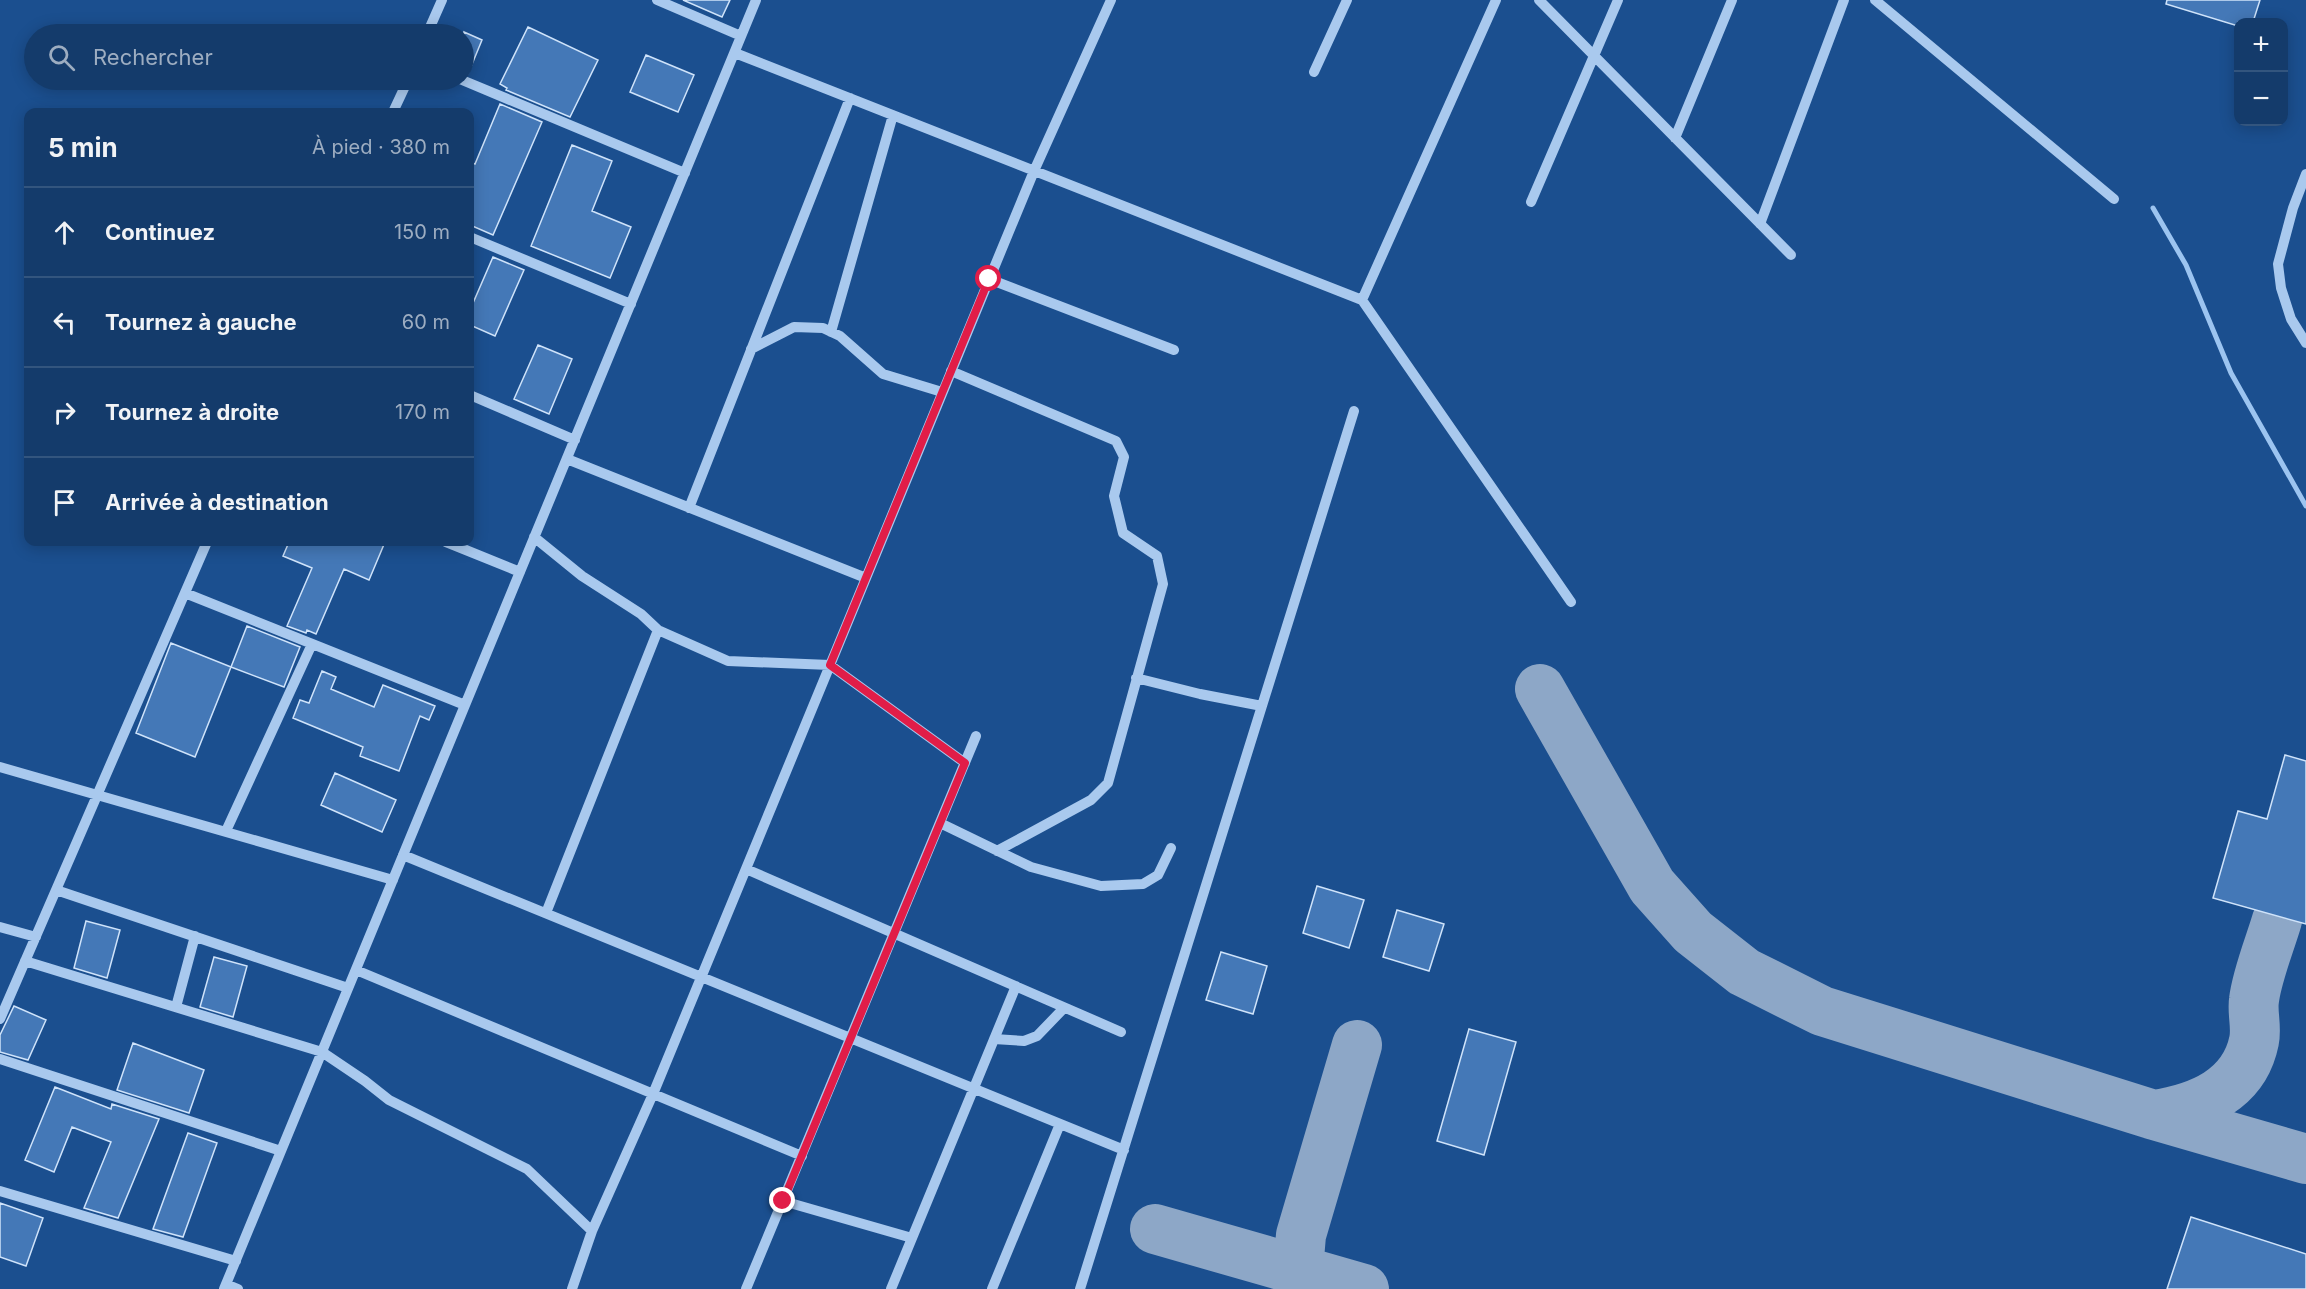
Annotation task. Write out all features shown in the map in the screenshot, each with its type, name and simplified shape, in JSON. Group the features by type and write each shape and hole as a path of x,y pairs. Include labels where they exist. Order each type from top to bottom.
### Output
{"street":[{"path":"431,24 442,0"},
{"path":"657,0 741,36"},
{"path":"238,1289 225,1287 756,0"},
{"path":"573,1289 592,1231 702,977 1034,171 1111,0"},
{"path":"1314,72 1347,0"},
{"path":"1362,300 1496,0"},
{"path":"1539,0 1791,255"},
{"path":"1532,202 1618,0"},
{"path":"1676,138 1732,0"},
{"path":"1760,224 1844,0"},
{"path":"1875,0 2114,199"},
{"path":"735,53 1362,300 1571,602"},
{"path":"474,85 685,173"},
{"path":"395,108 403,90"},
{"path":"689,508 849,98"},
{"path":"831,332 893,115"},
{"path":"2306,174 2293,207 2278,264 2281,288 2291,319 2306,343"},
{"path":"474,239 631,304"},
{"path":"989,279 1174,350"},
{"path":"751,349 794,327 823,328 840,336 883,374 942,392"},
{"path":"951,371 1116,441 1124,457 1114,496 1123,533 1157,556 1163,584 1108,783 1091,800 997,851"},
{"path":"474,397 575,440"},
{"path":"1080,1289 1354,411"},
{"path":"567,459 866,578"},
{"path":"534,537 582,576 641,614 658,630 728,661 830,665 965,763"},
{"path":"0,1019 205,546"},
{"path":"456,546 520,572"},
{"path":"185,593 465,705"},
{"path":"546,913 658,630"},
{"path":"226,831 312,644"},
{"path":"1136,678 1262,706"},
{"path":"746,1289 976,736"},
{"path":"0,767 393,880"},
{"path":"940,823 1031,867 1101,886 1143,884 1158,875 1171,848"},
{"path":"403,855 1124,1149"},
{"path":"746,868 1121,1032"},
{"path":"56,890 348,988"},
{"path":"0,927 36,938"},
{"path":"176,1007 195,936"},
{"path":"25,962 322,1052 389,1100 527,1169 592,1231"},
{"path":"356,970 802,1156"},
{"path":"891,1289 1016,986"},
{"path":"994,1039 1024,1041 1037,1036 1064,1008"},
{"path":"0,1059 281,1151"},
{"path":"992,1289 1060,1124"},
{"path":"0,1191 236,1261"},
{"path":"783,1201 912,1238"}],"building":[{"path":"683,0 730,0 722,17"},
{"path":"2167,0 2260,0 2254,18 2234,18 2234,25 2166,4"},
{"path":"528,27 598,60 570,117 506,90 507,88 500,84"},
{"path":"474,36 482,40 474,59"},
{"path":"646,55 694,75 678,112 630,92"},
{"path":"500,104 542,122 493,235 474,227 475,164"},
{"path":"572,145 612,161 592,211 631,227 610,278 531,246"},
{"path":"493,257 524,270 495,336 474,327 474,301"},
{"path":"538,345 572,359 549,414 514,399"},
{"path":"287,546 383,546 369,580 344,569 316,634 287,626 312,568 283,556"},
{"path":"247,626 300,647 284,687 231,667"},
{"path":"171,643 231,667 195,757 136,733"},
{"path":"322,671 336,677 331,689 374,707 383,685 435,706 429,720 420,716 399,771 360,756 363,747 293,718 300,700 309,703"},
{"path":"2285,755 2306,761 2306,924 2213,898 2238,811 2267,819"},
{"path":"335,773 396,800 382,832 321,805"},
{"path":"1317,886 1364,900 1349,948 1303,933"},
{"path":"1397,910 1444,924 1429,971 1383,957"},
{"path":"86,921 120,930 107,978 74,968"},
{"path":"1221,952 1267,966 1253,1014 1206,1000"},
{"path":"214,957 247,966 233,1017 200,1007"},
{"path":"14,1006 46,1020 28,1060 0,1052 0,1035"},
{"path":"1469,1029 1516,1042 1484,1155 1437,1141"},
{"path":"133,1043 204,1070 189,1113 117,1090"},
{"path":"55,1087 111,1109 112,1104 159,1119 118,1218 84,1208 111,1142 72,1127 54,1172 25,1160"},
{"path":"188,1133 217,1143 183,1237 153,1229"},
{"path":"0,1203 43,1218 26,1266 0,1257"},
{"path":"2191,1217 2306,1254 2306,1289 2167,1289"}],"waterway":[{"path":"2153,208 2186,265 2231,373 2306,506"}],"taxiway":[{"path":"1540,689 1652,886 1693,932 1744,972 1822,1011 2154,1115 2306,1159"},
{"path":"2154,1115 2187,1107 2217,1094 2230,1084 2249,1058 2254,1041 2256,990 2277,920"},
{"path":"1298,1270 1301,1235 1357,1045"},
{"path":"1155,1229 1364,1289"}],"route":[{"path":"783,1201 965,763 830,665 989,279"}]}
